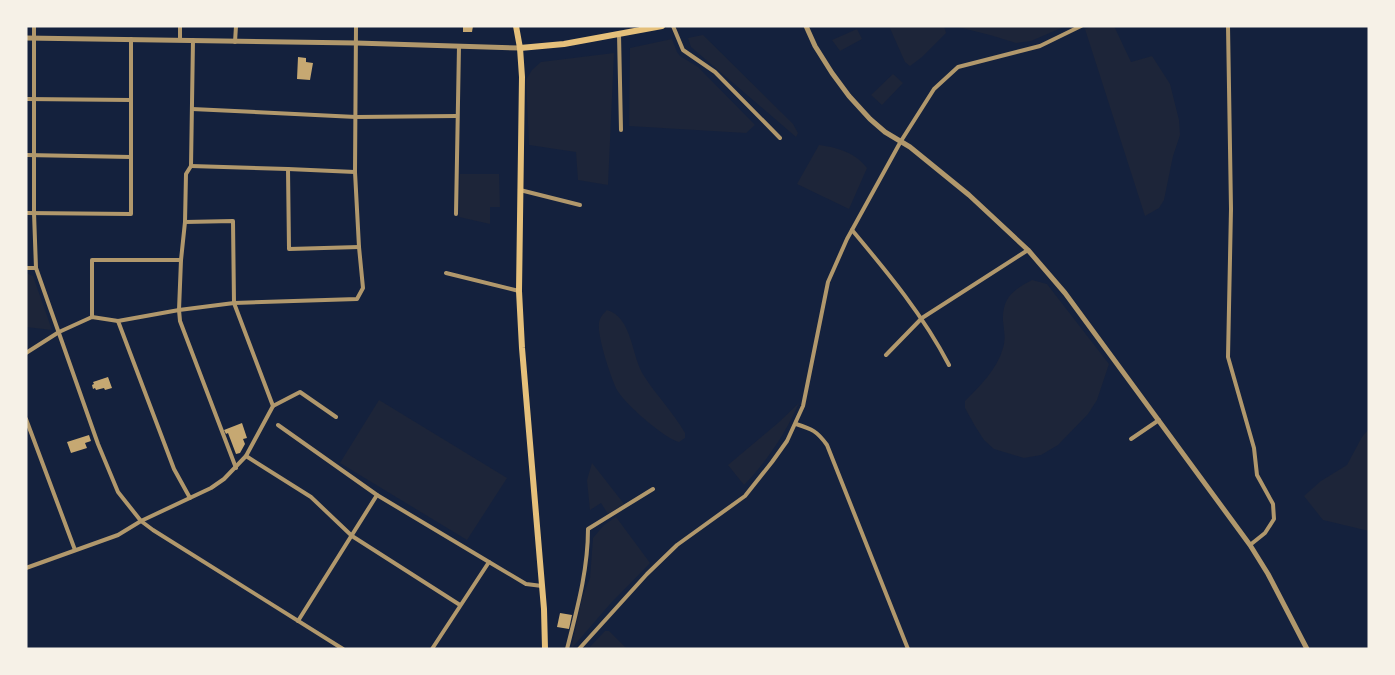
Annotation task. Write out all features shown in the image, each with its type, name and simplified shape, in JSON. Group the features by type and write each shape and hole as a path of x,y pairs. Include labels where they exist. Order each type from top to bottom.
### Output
{"main road":[{"path":"516,26 522,78 519,291 542,586 545,649"},
{"path":"520,48 564,44 618,34 632,29 662,26"}],"street":[{"path":"34,26 34,213 36,268 98,444 118,492 141,521 153,530 343,649"},
{"path":"180,26 180,40"},
{"path":"235,42 236,26"},
{"path":"26,353 59,332 92,317 118,321 179,310 234,303 357,299 363,288 355,172 356,26"},
{"path":"673,26 683,50 715,72 780,138"},
{"path":"806,26 815,46 849,96 885,132 901,141 969,195 1028,250 1065,293 1250,545 1268,574 1308,649"},
{"path":"579,649 642,579 677,546 744,496 772,462 796,424 803,406 828,282 852,230 901,141 934,88 958,67 1040,46 1081,26"},
{"path":"1228,26 1231,209 1228,357 1254,448 1258,474 1272,504 1274,519 1265,533 1250,545"},
{"path":"618,34 621,130"},
{"path":"26,38 356,43 520,48"},
{"path":"26,213 131,214 131,39"},
{"path":"193,40 191,166 186,174 180,321 236,468"},
{"path":"456,214 459,46"},
{"path":"26,99 131,100"},
{"path":"192,109 356,117 457,116"},
{"path":"26,155 131,157"},
{"path":"191,166 288,168 355,172"},
{"path":"288,168 289,249 359,247"},
{"path":"520,190 580,205"},
{"path":"185,222 233,221 234,303 273,406"},
{"path":"852,230 897,283 922,318 949,365"},
{"path":"886,355 922,318 1028,250"},
{"path":"92,317 92,260 181,260"},
{"path":"26,268 36,268"},
{"path":"446,273 519,291"},
{"path":"118,321 174,469 190,498"},
{"path":"26,568 118,535 141,521 211,488 224,479 246,456 273,406 300,392 336,417"},
{"path":"26,419 75,550"},
{"path":"1131,439 1159,420"},
{"path":"796,424 812,429 820,434 827,445 908,649"},
{"path":"278,426 377,495 526,584 542,586"},
{"path":"246,456 311,497 352,536 460,605"},
{"path":"568,649 588,554 588,529 653,489"},
{"path":"298,621 377,495"},
{"path":"432,649 489,562"}],"shaded area":[{"path":"889,26 944,26 946,33 910,66 905,62"},
{"path":"954,26 1066,26 1031,41 1016,43"},
{"path":"1093,26 1114,26 1131,62 1152,56 1170,84 1179,120 1180,135 1173,156 1164,200 1159,208 1145,216 1085,29"},
{"path":"857,29 862,39 840,51 832,40"},
{"path":"703,35 793,124 798,133 796,137 691,47 688,38"},
{"path":"672,39 680,56 698,67 755,125 746,133 629,126 630,48"},
{"path":"614,53 608,185 578,180 576,152 529,145 526,80 532,70 541,62"},
{"path":"893,74 903,83 882,105 871,95"},
{"path":"819,145 851,154 867,168 849,209 797,184"},
{"path":"460,174 499,174 500,207 490,207 490,224 459,217"},
{"path":"26,273 33,276 52,330 26,327"},
{"path":"1032,280 1047,284 1109,364 1097,400 1088,414 1058,445 1041,455 1024,458 994,449 984,440 965,408 965,401 988,376 1000,356 1004,341 1004,306 1014,291"},
{"path":"607,310 616,314 622,321 627,329 644,376 685,433 685,438 679,442 645,420 617,390 605,357 599,329 600,319"},
{"path":"379,400 507,478 467,540 340,463"},
{"path":"799,403 775,446 744,485 728,465"},
{"path":"1369,429 1369,531 1323,520 1304,496 1321,481 1347,465 1362,437"},
{"path":"592,463 624,504 608,514 601,503 590,510 587,480"},
{"path":"616,517 650,563 610,604 571,649 582,598 590,578 593,538 604,525"},
{"path":"605,631 609,631 627,649 588,649"}],"building":[{"path":"463,26 473,26 472,32 463,32"},
{"path":"298,57 306,58 306,62 313,63 310,80 297,79"},
{"path":"108,377 112,388 105,390 104,388 93,389 93,382"},
{"path":"242,423 247,438 243,439 245,444 240,453 236,454 228,433 226,434 224,430"},
{"path":"89,435 91,441 85,443 87,448 71,453 67,442"},
{"path":"560,613 572,615 569,629 557,627"}]}
